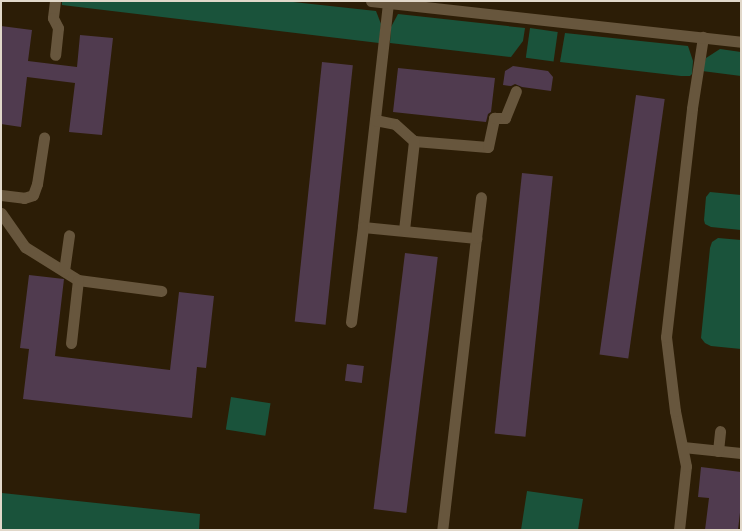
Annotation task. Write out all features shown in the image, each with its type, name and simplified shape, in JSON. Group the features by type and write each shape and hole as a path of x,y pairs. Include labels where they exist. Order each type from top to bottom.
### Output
{"street":[{"path":"55,1 53,18 58,28 55,55"},
{"path":"371,1 741,42"},
{"path":"351,322 388,3"},
{"path":"679,530 686,466 675,411 666,337 692,108 703,37"},
{"path":"375,120 395,124 414,141 488,147 494,118 505,118 516,91"},
{"path":"1,195 24,198 33,195 38,179 44,138"},
{"path":"404,230 414,141"},
{"path":"442,530 482,197"},
{"path":"1,213 24,247 78,280 161,291"},
{"path":"363,227 476,238"},
{"path":"64,271 69,235"},
{"path":"71,343 78,280"},
{"path":"718,451 720,431"},
{"path":"683,448 741,453"}],"green space":[{"path":"62,1 284,1 376,11 381,24 379,43 62,5"},
{"path":"398,14 525,28 523,41 511,57 390,43 391,27"},
{"path":"530,28 558,32 554,62 526,58"},
{"path":"565,33 688,46 693,61 692,74 690,76 681,76 560,62"},
{"path":"720,49 741,52 741,76 702,71 706,58"},
{"path":"710,192 741,195 741,230 711,227 705,224 706,197"},
{"path":"718,238 741,240 741,349 711,346 705,343 701,338 710,248 712,242"},
{"path":"231,397 271,403 265,436 226,430"},
{"path":"527,491 583,499 578,530 521,530"},
{"path":"2,493 200,514 199,530 1,530"}],"building":[{"path":"1,26 32,30 28,61 77,67 80,35 113,38 102,135 69,132 75,83 27,77 21,127 1,124"},
{"path":"322,62 353,65 326,325 295,322"},
{"path":"513,66 548,71 553,77 551,91 522,87 515,84 511,86 503,85 505,71"},
{"path":"398,68 495,78 491,112 488,114 486,122 393,112"},
{"path":"636,95 665,99 628,358 600,354"},
{"path":"522,173 553,176 525,437 495,434"},
{"path":"405,253 438,257 406,513 374,509"},
{"path":"29,275 64,279 55,356 170,370 179,292 214,296 206,368 197,367 192,418 23,399 29,349 20,348"},
{"path":"347,364 364,366 362,383 345,381"},
{"path":"701,467 741,472 741,504 738,530 705,530 709,498 698,497"}]}
